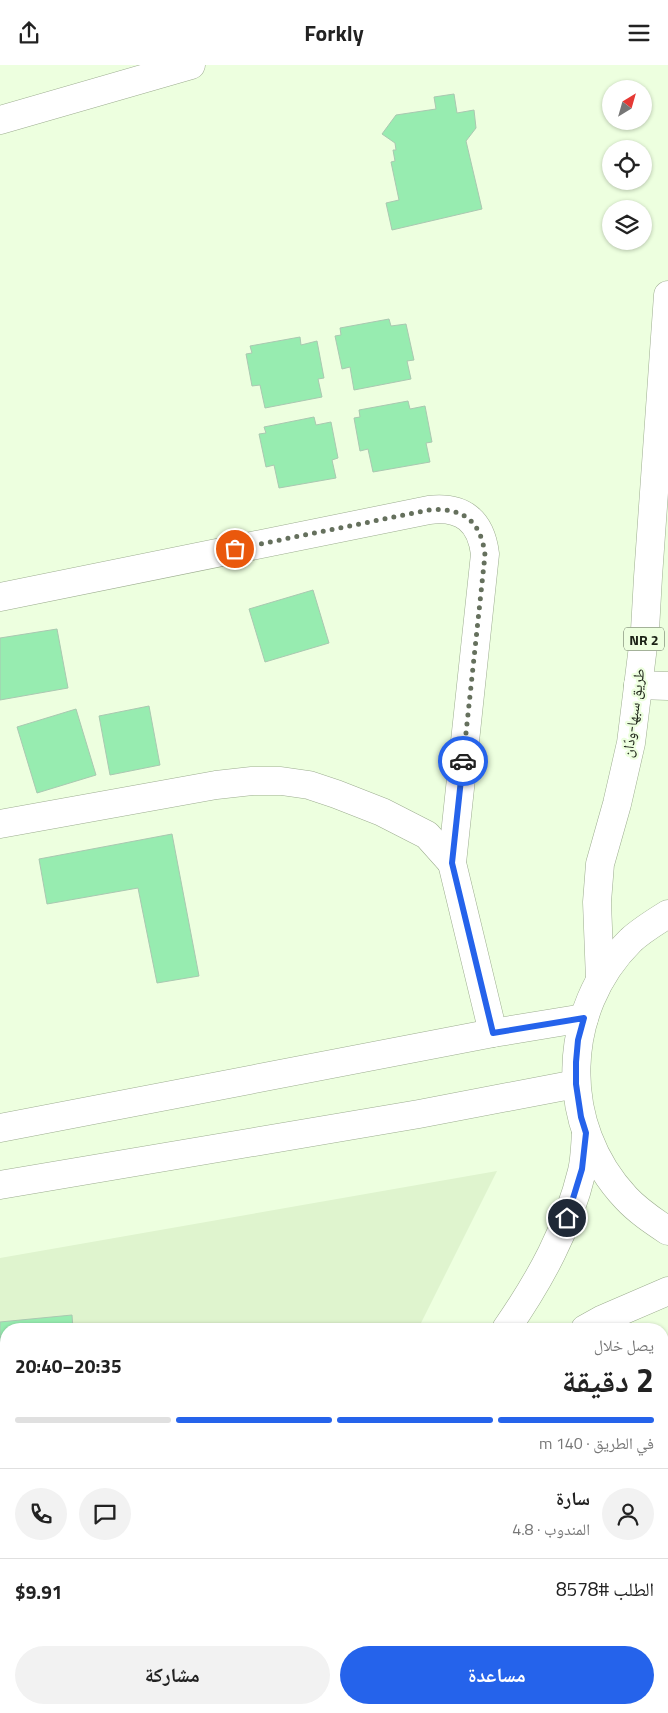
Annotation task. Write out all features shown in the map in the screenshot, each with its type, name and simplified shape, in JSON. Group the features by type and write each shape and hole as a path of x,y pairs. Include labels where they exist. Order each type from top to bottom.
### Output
{"main road":[{"path":"0,120 174,67"},
{"name":"طريق سبها-ودّان","path":"600,980 597,911 600,864 617,804 630,743 646,630 668,295"},
{"path":"0,597 429,510 443,509 456,511 468,518 478,528 483,541 485,555 452,863 493,1033"},
{"path":"638,685 668,686"},
{"path":"0,824 216,785 252,781 281,781 309,785 382,812 427,835 452,863"},
{"path":"668,913 632,940 600,980 584,1018 578,1040 576,1062 576,1084 581,1117 586,1133 601,1164 626,1198 645,1215 668,1231"},
{"path":"0,1128 493,1033 584,1018"},
{"path":"0,1185 419,1114 576,1084"},
{"path":"510,1323 544,1269 574,1201 582,1169 586,1133"},
{"path":"596,1323 668,1291"}],"shaded area":[{"path":"497,1171 421,1323 0,1323 0,1258"}],"building":[{"path":"454,94 457,113 474,110 476,128 466,141 482,209 392,230 386,203 399,200 391,162 395,161 393,150 396,150 395,143 382,134 396,115 436,109 434,97"},
{"path":"389,319 391,326 406,324 414,360 407,361 411,379 354,390 350,367 342,369 335,336 341,335 340,328"},
{"path":"300,337 301,345 317,341 324,378 318,379 322,397 265,408 260,385 252,386 246,354 252,353 250,346"},
{"path":"408,401 410,409 425,406 432,442 426,443 430,462 373,472 368,449 360,451 354,418 360,417 359,410"},
{"path":"314,417 316,425 331,422 338,458 332,460 336,478 279,488 274,465 266,467 259,434 266,433 264,427"},
{"path":"313,590 329,643 265,662 249,609"},
{"path":"57,629 68,688 0,700 0,638"},
{"path":"149,706 160,765 110,775 99,716"},
{"path":"76,709 96,775 37,793 17,727"},
{"path":"172,834 199,976 157,983 138,888 47,904 39,859"},
{"path":"72,1315 73,1323 0,1323"}],"way so far":[{"path":"235,549 429,510 443,509 456,511 468,518 478,528 483,541 485,555 463,761"}],"route":[{"path":"463,761 452,863 493,1033 584,1018 578,1040 576,1084 581,1117 586,1133 582,1169 574,1201 567,1218"}]}
